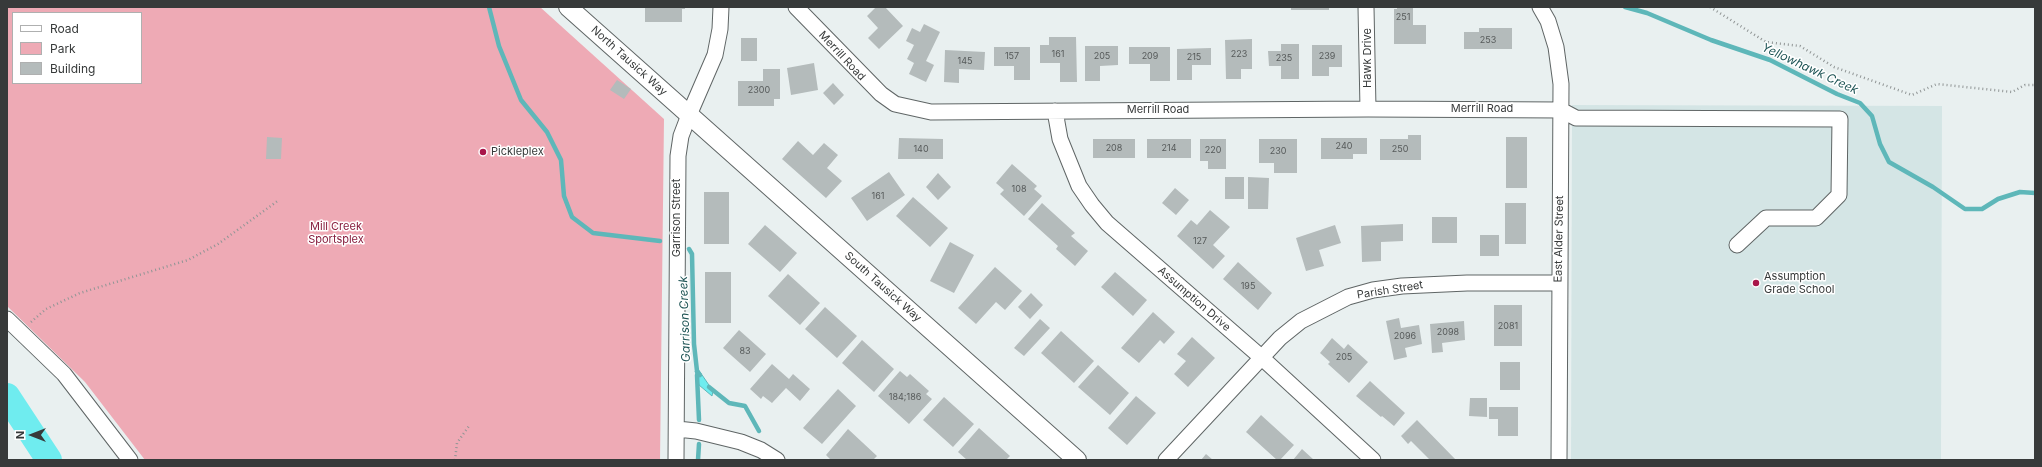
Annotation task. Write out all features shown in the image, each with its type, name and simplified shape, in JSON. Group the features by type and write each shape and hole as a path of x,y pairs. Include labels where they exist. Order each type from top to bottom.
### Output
{"main road":[{"name":"North Tausick Way","path":"568,7 689,114"},
{"name":"South Tausick Way","path":"689,114 1077,460"}],"street":[{"name":"Garrison Street","path":"676,460 678,156 681,136 714,55 720,29 721,7"},
{"name":"Merrill Road","path":"796,7 867,82 895,104 931,112 1368,109 1561,110"},
{"name":"Hawk Drive","path":"1366,7 1368,109"},
{"name":"East Alder Street","path":"1540,7 1550,14 1560,67 1559,460"},
{"path":"1561,110 1576,118 1840,119 1839,195 1816,218 1766,218 1737,245"},
{"name":"Assumption Drive","path":"1055,111 1060,139 1068,163 1079,186 1092,205 1108,223 1261,358 1373,460"},
{"name":"Parish Street","path":"1166,460 1280,338 1301,321 1348,297 1373,290 1402,286 1438,284 1559,283"},
{"path":"7,319 64,374 130,460"},
{"path":"677,429 696,431 741,442 761,450 777,460"}],"path":[{"path":"1710,7 1766,42 1800,46 1834,67 1912,95 1937,84 2012,92 2025,85 2035,85"},
{"path":"19,331 46,309 80,293 194,256 218,244 279,200"},
{"path":"455,460 457,443 469,426"}],"shaded area":[{"name":"Assumption Grade School","path":"1572,105 1942,106 1941,460 1571,460"}],"green space":[{"name":"Mill Creek Sportsplex","path":"7,7 540,7 664,119 660,460 145,460 85,382 7,306"}],"water":[{"path":"698,369 713,391 712,396 699,385 695,371"}],"building":[{"path":"645,7 685,7 685,9 682,9 682,22 645,22"},
{"path":"876,7 885,7 903,26 879,49 868,38 878,28 867,16"},
{"path":"1291,7 1329,7 1329,10 1291,10"},
{"path":"1397,7 1413,7 1413,25 1426,25 1426,44 1394,44 1394,9 1397,9"},
{"path":"924,24 940,32 926,61 934,65 926,82 909,74 914,63 907,59 914,45 906,41 912,28 920,32"},
{"path":"1479,28 1512,28 1512,49 1464,49 1464,32 1479,32"},
{"path":"1049,37 1076,37 1077,82 1060,82 1060,63 1040,63 1040,45 1049,45"},
{"path":"741,38 757,38 757,61 741,61"},
{"path":"1252,39 1252,69 1241,69 1241,79 1226,79 1225,40"},
{"path":"1281,44 1299,44 1299,79 1281,79 1281,66 1269,66 1268,51 1281,51"},
{"path":"1312,45 1342,45 1342,67 1329,67 1329,76 1312,76"},
{"path":"1085,46 1118,46 1118,65 1100,66 1100,81 1085,81"},
{"path":"994,47 1030,47 1030,80 1014,80 1014,66 994,66"},
{"path":"1129,47 1170,47 1170,81 1150,81 1150,64 1129,64"},
{"path":"1211,48 1211,65 1192,65 1192,80 1177,80 1177,49"},
{"path":"945,50 985,52 984,70 959,69 959,83 944,82"},
{"path":"814,63 818,90 791,95 787,68"},
{"path":"763,69 780,69 780,99 774,99 774,106 738,106 738,81 763,81"},
{"path":"617,80 631,89 624,99 610,90"},
{"path":"833,83 844,95 834,105 823,93"},
{"path":"1408,135 1421,135 1421,160 1380,160 1380,139 1408,139"},
{"path":"267,137 282,138 281,159 266,159"},
{"path":"1506,137 1527,137 1527,188 1506,188"},
{"path":"899,138 943,139 943,159 898,159"},
{"path":"1321,138 1367,138 1367,154 1353,154 1353,159 1321,159"},
{"path":"1093,139 1135,139 1135,158 1093,158"},
{"path":"1147,139 1191,139 1191,158 1147,158"},
{"path":"1200,139 1226,139 1226,169 1208,169 1208,161 1200,161"},
{"path":"1259,139 1297,139 1297,173 1274,173 1274,163 1259,163"},
{"path":"798,141 813,155 824,143 838,155 827,168 842,181 826,198 782,159"},
{"path":"1012,164 1037,186 1034,189 1042,196 1024,216 1000,194 1004,190 996,183"},
{"path":"889,172 905,195 867,221 851,198"},
{"path":"938,173 951,187 938,200 926,187"},
{"path":"1225,177 1244,177 1244,199 1225,199"},
{"path":"1248,177 1269,178 1268,209 1248,209"},
{"path":"1175,188 1189,200 1176,215 1162,203"},
{"path":"704,192 729,192 729,244 704,244"},
{"path":"913,197 948,228 930,247 896,216"},
{"path":"1042,203 1075,233 1071,236 1088,251 1075,266 1056,249 1058,246 1028,219"},
{"path":"1505,203 1526,203 1526,244 1505,244"},
{"path":"1210,210 1230,227 1213,245 1225,256 1213,269 1177,236 1191,220 1197,225"},
{"path":"1432,217 1457,217 1457,243 1432,243"},
{"path":"1403,224 1403,241 1381,242 1381,261 1362,262 1361,226"},
{"path":"765,225 797,253 780,272 748,244"},
{"path":"1335,225 1341,243 1319,250 1324,266 1306,271 1296,238"},
{"path":"1480,235 1499,235 1499,256 1480,256"},
{"path":"950,242 974,255 954,293 930,281"},
{"path":"1238,262 1272,293 1258,310 1223,279"},
{"path":"995,267 1022,291 1005,310 996,302 976,324 958,308"},
{"path":"705,272 731,272 731,323 705,323"},
{"path":"1115,272 1147,300 1133,316 1101,287"},
{"path":"788,274 820,303 800,325 768,296"},
{"path":"1031,293 1043,305 1030,319 1018,307"},
{"path":"1494,305 1522,305 1522,346 1494,346"},
{"path":"825,307 857,336 837,358 805,329"},
{"path":"1153,312 1175,332 1164,344 1160,340 1139,363 1121,348"},
{"path":"1399,318 1401,328 1419,325 1422,344 1405,348 1407,357 1394,360 1386,321"},
{"path":"1040,319 1050,328 1024,356 1014,348"},
{"path":"1464,321 1465,340 1442,343 1443,352 1432,353 1430,324"},
{"path":"739,330 766,354 750,372 723,348"},
{"path":"1061,331 1094,361 1074,383 1041,353"},
{"path":"1192,337 1215,358 1188,387 1174,374 1186,361 1177,354"},
{"path":"1332,338 1344,349 1348,344 1368,362 1349,383 1328,364 1330,362 1320,353"},
{"path":"862,340 894,369 874,392 842,363"},
{"path":"1500,362 1520,362 1520,390 1500,390"},
{"path":"772,364 789,379 793,374 810,389 800,401 786,388 772,403 763,396 761,399 750,389"},
{"path":"1098,365 1129,393 1110,415 1078,387"},
{"path":"900,371 907,377 910,374 929,391 926,394 932,399 909,424 878,396"},
{"path":"1370,381 1405,413 1394,426 1356,396"},
{"path":"838,389 856,406 822,444 803,428"},
{"path":"1136,396 1156,413 1127,445 1108,428"},
{"path":"944,397 974,424 953,447 923,420"},
{"path":"1470,398 1487,398 1487,417 1469,416"},
{"path":"1489,407 1518,407 1518,436 1498,436 1498,419 1489,419"},
{"path":"1261,415 1294,445 1280,460 1277,460 1246,432"},
{"path":"1417,420 1456,460 1430,460 1411,441 1408,444 1401,436"},
{"path":"979,428 1010,456 1006,460 967,460 958,452"},
{"path":"848,429 877,456 873,460 831,460 826,455"},
{"path":"1302,449 1314,460 1293,460"},
{"path":"1206,454 1213,460 1201,460"}],"waterway":[{"name":"Garrison Creek","path":"489,7 499,46 521,100 547,132 561,160 564,196 572,217 593,233 660,241"},
{"name":"Yellowhawk Creek","path":"1625,7 1647,13 1711,40 1770,60 1837,94 1860,103 1872,116 1880,144 1889,162 1933,187 1965,209 1982,209 1998,199 2020,192 2035,193"},
{"name":"Garrison Creek","path":"689,249 692,254 694,344 697,371 700,375"},
{"path":"697,375 699,420"},
{"name":"Garrison Creek","path":"709,387 729,403 745,406 759,431"},
{"path":"7,396 49,460"},
{"path":"698,460 699,444"}],"place":[{"name":"Pickleplex","path":"483,152"},
{"name":"Assumption Grade School","path":"1756,283"}]}
